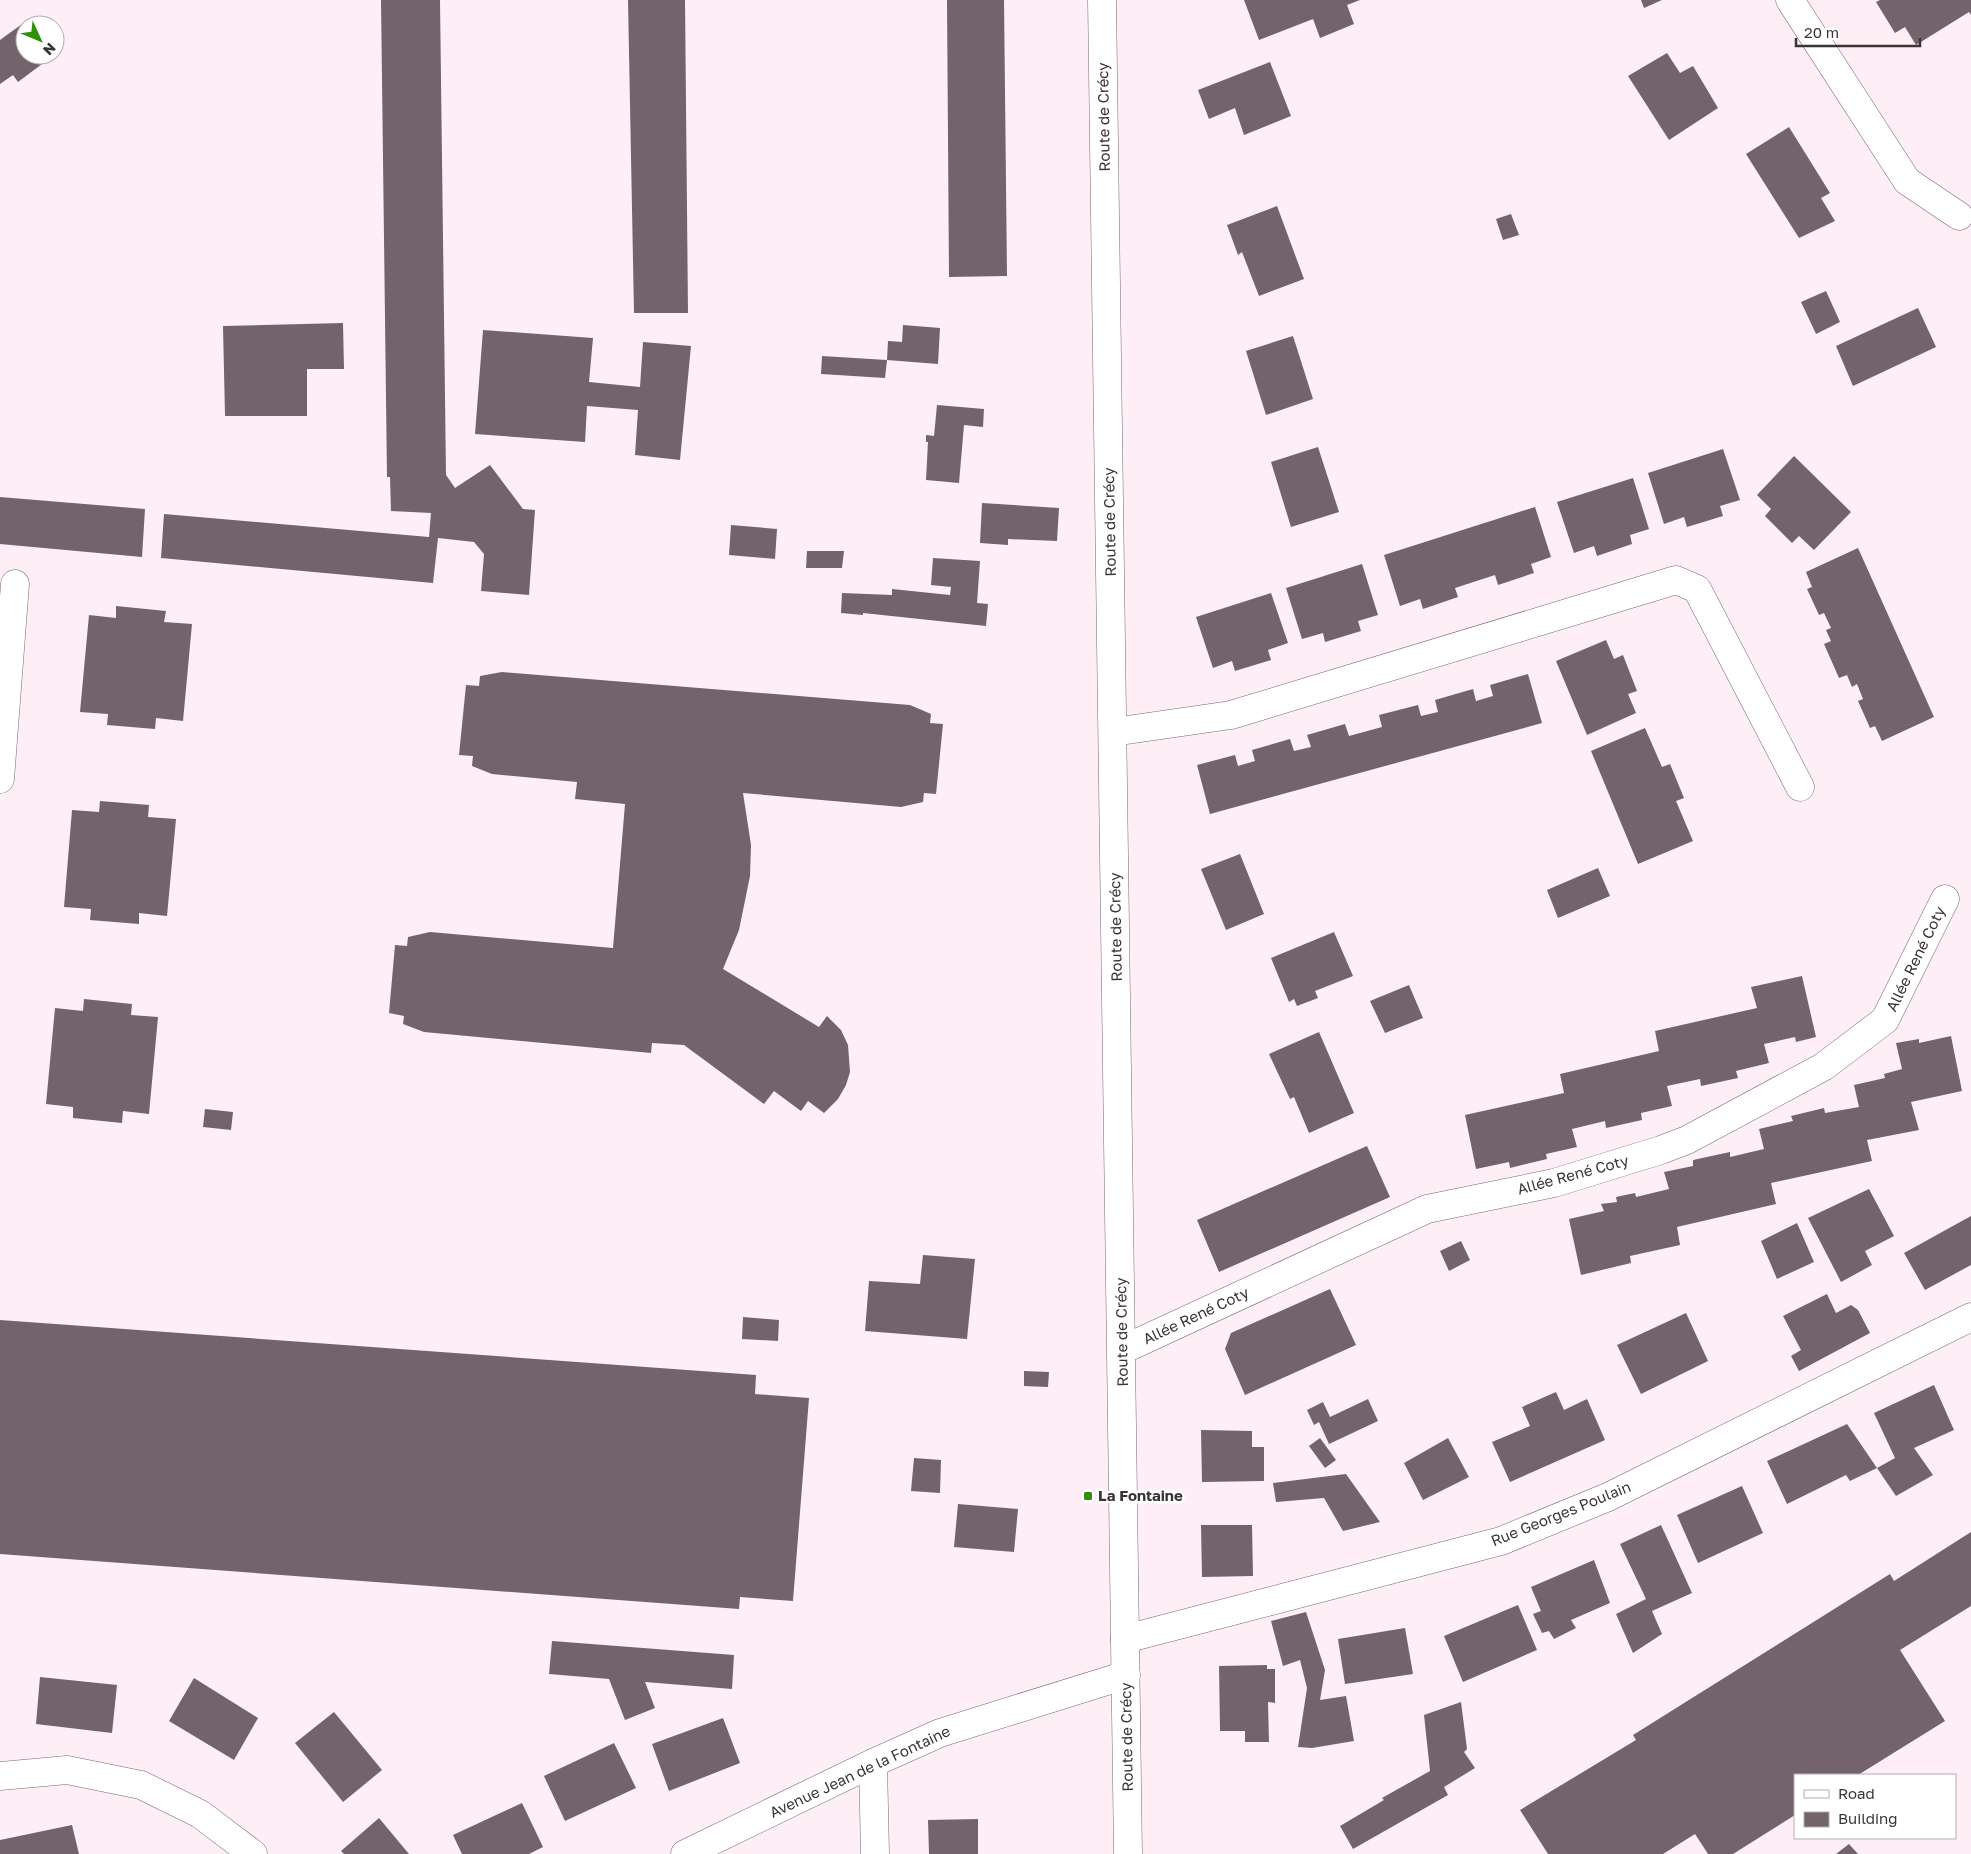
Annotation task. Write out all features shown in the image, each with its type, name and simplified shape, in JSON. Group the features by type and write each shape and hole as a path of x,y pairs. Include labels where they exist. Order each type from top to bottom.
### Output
{"street":[{"name":"Route de Crécy","path":"1102,0 1128,1854"},
{"path":"1790,0 1907,181 1959,216"},
{"path":"1113,732 1231,715 1676,580 1696,589 1800,787"},
{"path":"0,779 15,584"},
{"name":"Allée René Coty","path":"1122,1350 1426,1209 1554,1182 1661,1150 1687,1140 1823,1067 1885,1020 1945,899"},
{"name":"Rue Georges Poulain","path":"1125,1639 1501,1541 1608,1497 1971,1317"},
{"name":"Avenue Jean de la Fontaine","path":"685,1854 872,1763 940,1733 1126,1675"},
{"path":"872,1763 875,1854"},
{"path":"0,1776 67,1770 141,1785 200,1814 253,1854"}],"building":[{"path":"381,0 440,0 446,475 455,488 490,465 523,509 535,510 529,595 481,591 484,554 474,542 438,538 433,583 161,558 164,514 429,537 431,513 391,511 390,477 387,477"},
{"path":"628,0 685,0 688,313 634,313"},
{"path":"947,0 1004,0 1007,276 949,277"},
{"path":"1244,0 1360,0 1347,5 1354,24 1320,38 1313,19 1259,40"},
{"path":"1641,0 1662,0 1644,8"},
{"path":"1880,0 1971,0 1971,15 1969,12 1916,45 1905,27 1895,33 1876,2"},
{"path":"15,29 15,65 41,65 18,82 13,75 0,84 0,40"},
{"path":"1667,53 1680,73 1693,66 1718,108 1669,140 1628,76"},
{"path":"1270,62 1291,116 1244,135 1235,108 1209,119 1198,90"},
{"path":"1789,127 1830,193 1821,198 1835,221 1799,238 1746,154"},
{"path":"1277,206 1304,279 1259,296 1242,252 1238,255 1227,225"},
{"path":"1511,214 1519,235 1503,240 1496,219"},
{"path":"1826,291 1840,322 1816,334 1801,302"},
{"path":"1918,308 1936,347 1853,386 1836,346"},
{"path":"343,323 344,369 307,369 307,416 225,416 223,326"},
{"path":"903,325 940,328 938,364 887,360 888,341 902,342"},
{"path":"483,330 593,338 589,382 640,387 643,342 691,346 680,460 635,455 638,410 587,406 585,442 475,434"},
{"path":"1293,336 1313,399 1266,415 1246,351"},
{"path":"822,356 887,360 885,378 821,374"},
{"path":"937,405 984,409 983,427 964,425 959,483 926,480 928,442 926,442 926,435 934,436"},
{"path":"1318,447 1339,512 1291,527 1271,462"},
{"path":"1723,449 1740,500 1720,506 1723,516 1687,527 1684,517 1664,524 1648,473"},
{"path":"1794,456 1851,512 1814,550 1799,536 1792,543 1765,516 1771,509 1757,495"},
{"path":"1633,478 1649,529 1630,535 1632,544 1597,556 1594,546 1574,553 1557,502"},
{"path":"0,497 145,509 142,557 0,544"},
{"path":"982,503 1059,508 1057,541 1008,539 1008,545 980,543"},
{"path":"1535,507 1551,557 1531,564 1534,573 1498,585 1495,575 1455,588 1458,597 1423,609 1420,599 1400,606 1384,555"},
{"path":"731,525 777,529 775,559 729,555"},
{"path":"1858,548 1934,717 1882,741 1875,726 1870,728 1858,701 1863,699 1857,684 1852,687 1847,675 1839,678 1824,644 1831,641 1826,630 1831,628 1824,613 1819,615 1807,589 1812,587 1806,572"},
{"path":"807,551 844,551 842,568 806,568"},
{"path":"933,558 980,561 977,603 988,604 986,626 863,613 863,615 841,613 842,593 892,595 892,589 950,595 951,587 931,585"},
{"path":"1362,564 1378,615 1358,621 1361,631 1325,642 1323,633 1302,639 1286,588"},
{"path":"1271,593 1288,643 1268,650 1271,660 1235,671 1232,661 1213,668 1196,617"},
{"path":"116,606 166,611 164,622 192,624 183,721 156,718 155,729 107,725 108,714 80,712 89,615 116,618"},
{"path":"1606,640 1614,659 1623,655 1637,691 1628,694 1636,713 1587,735 1556,661"},
{"path":"502,672 910,705 931,714 930,723 943,724 936,794 924,793 923,802 901,807 743,793 751,845 750,876 739,930 723,969 819,1027 827,1016 841,1030 848,1045 850,1072 846,1085 838,1099 824,1113 808,1101 801,1111 774,1091 764,1104 684,1045 652,1043 651,1053 424,1032 403,1024 404,1016 389,1013 395,945 407,946 408,937 430,932 613,948 625,804 575,799 577,782 492,774 472,766 473,756 459,755 466,685 479,686 480,676"},
{"path":"1528,674 1542,723 1210,814 1197,765 1235,755 1238,766 1255,761 1252,750 1290,739 1294,751 1311,747 1307,735 1345,724 1349,736 1382,727 1379,715 1418,705 1421,716 1438,712 1435,700 1473,689 1476,701 1493,696 1490,685"},
{"path":"1645,728 1662,767 1670,764 1684,798 1676,801 1693,841 1638,864 1591,751"},
{"path":"100,801 149,805 148,817 176,819 167,916 139,913 139,924 90,920 91,909 64,907 72,810 99,812"},
{"path":"1240,854 1264,914 1226,930 1201,869"},
{"path":"1598,868 1610,896 1558,918 1547,890"},
{"path":"1334,932 1353,976 1315,991 1318,998 1297,1006 1294,999 1289,1002 1271,958"},
{"path":"1802,976 1816,1037 1796,1042 1795,1037 1764,1044 1769,1063 1736,1071 1738,1078 1701,1086 1700,1079 1667,1086 1672,1106 1641,1113 1642,1120 1606,1128 1605,1121 1572,1129 1577,1147 1546,1154 1547,1159 1510,1168 1509,1162 1476,1169 1465,1115 1564,1093 1560,1074 1659,1051 1655,1031 1757,1008 1751,987"},
{"path":"1409,985 1423,1018 1385,1033 1370,1001"},
{"path":"84,999 132,1004 131,1015 158,1017 149,1114 123,1111 122,1123 73,1118 73,1107 46,1104 55,1008 83,1011"},
{"path":"1319,1032 1354,1113 1309,1133 1294,1097 1290,1099 1269,1054"},
{"path":"1951,1036 1962,1091 1911,1102 1919,1130 1867,1140 1872,1161 1771,1183 1776,1204 1677,1227 1680,1245 1630,1256 1631,1263 1581,1275 1569,1219 1604,1211 1601,1204 1617,1202 1616,1197 1635,1193 1636,1197 1669,1189 1664,1172 1693,1166 1693,1160 1730,1152 1730,1157 1764,1149 1759,1129 1793,1121 1791,1116 1824,1108 1825,1113 1859,1107 1854,1085 1885,1078 1884,1074 1902,1069 1896,1043 1919,1039 1919,1043"},
{"path":"205,1109 233,1112 231,1130 203,1127"},
{"path":"1367,1146 1390,1197 1219,1272 1197,1220"},
{"path":"1869,1189 1894,1236 1865,1251 1872,1265 1841,1282 1808,1218"},
{"path":"1971,1216 1971,1265 1925,1290 1904,1253"},
{"path":"1797,1223 1814,1262 1777,1279 1761,1241"},
{"path":"1461,1241 1470,1260 1449,1271 1440,1251"},
{"path":"923,1255 975,1259 967,1339 865,1331 869,1281 920,1284"},
{"path":"1330,1289 1356,1345 1245,1395 1225,1349 1231,1333"},
{"path":"1827,1294 1836,1313 1851,1305 1858,1310 1870,1333 1799,1371 1791,1356 1801,1350 1783,1316"},
{"path":"1686,1313 1708,1361 1641,1394 1617,1345"},
{"path":"743,1317 779,1320 778,1341 742,1339"},
{"path":"0,1320 756,1375 755,1394 809,1398 793,1601 740,1597 739,1609 0,1554"},
{"path":"1024,1371 1049,1372 1048,1387 1024,1386"},
{"path":"1934,1385 1954,1430 1914,1448 1933,1475 1896,1496 1877,1468 1895,1458 1874,1413"},
{"path":"1556,1392 1564,1410 1587,1399 1605,1440 1510,1482 1492,1442 1530,1426 1522,1407"},
{"path":"1368,1399 1378,1421 1329,1444 1319,1422 1314,1425 1307,1410 1323,1402 1330,1417"},
{"path":"1847,1424 1877,1468 1850,1481 1846,1475 1787,1504 1767,1461"},
{"path":"1201,1430 1252,1431 1252,1447 1264,1447 1264,1481 1202,1482"},
{"path":"1320,1438 1336,1460 1325,1468 1309,1446"},
{"path":"1448,1438 1469,1477 1423,1500 1404,1463"},
{"path":"914,1458 941,1460 940,1493 911,1491"},
{"path":"1346,1474 1380,1522 1343,1531 1324,1498 1276,1502 1273,1483"},
{"path":"1742,1486 1763,1533 1698,1563 1677,1515"},
{"path":"958,1504 1018,1509 1014,1552 954,1547"},
{"path":"1201,1525 1252,1525 1253,1576 1202,1577"},
{"path":"1661,1525 1692,1593 1652,1611 1662,1634 1633,1653 1616,1614 1646,1599 1620,1544"},
{"path":"1971,1532 1971,1606 1900,1650 1945,1721 1860,1774 1794,1774 1794,1816 1733,1854 1708,1854 1695,1834 1663,1854 1548,1854 1520,1810 1636,1740 1633,1735 1890,1574 1894,1581"},
{"path":"1594,1560 1610,1603 1571,1620 1576,1628 1554,1639 1549,1631 1542,1633 1533,1614 1541,1611 1531,1587"},
{"path":"1518,1605 1537,1650 1463,1682 1444,1636"},
{"path":"1306,1612 1325,1670 1320,1700 1346,1696 1354,1741 1312,1748 1298,1747 1307,1688 1300,1660 1283,1666 1271,1621"},
{"path":"1405,1628 1413,1674 1345,1684 1338,1639"},
{"path":"552,1641 734,1655 732,1689 645,1682 655,1708 625,1720 609,1679 549,1674"},
{"path":"1267,1665 1267,1669 1275,1669 1275,1703 1268,1702 1269,1742 1245,1742 1245,1731 1220,1731 1219,1666"},
{"path":"40,1677 117,1685 112,1733 36,1724"},
{"path":"194,1678 258,1718 234,1760 169,1721"},
{"path":"1461,1702 1467,1749 1464,1752 1475,1768 1444,1787 1448,1795 1353,1849 1340,1826 1384,1800 1382,1798 1430,1771 1424,1715"},
{"path":"334,1712 382,1770 343,1802 295,1743"},
{"path":"723,1718 740,1763 669,1791 652,1744"},
{"path":"614,1743 636,1788 565,1821 544,1776"},
{"path":"522,1803 543,1847 529,1854 462,1854 453,1835"},
{"path":"379,1818 409,1854 344,1854 341,1851"},
{"path":"978,1819 978,1854 929,1854 928,1820"},
{"path":"72,1825 79,1854 0,1854 0,1840"},
{"path":"1849,1844 1858,1854 1836,1854"}],"place":[{"name":"La Fontaine","path":"1088,1496"}]}
